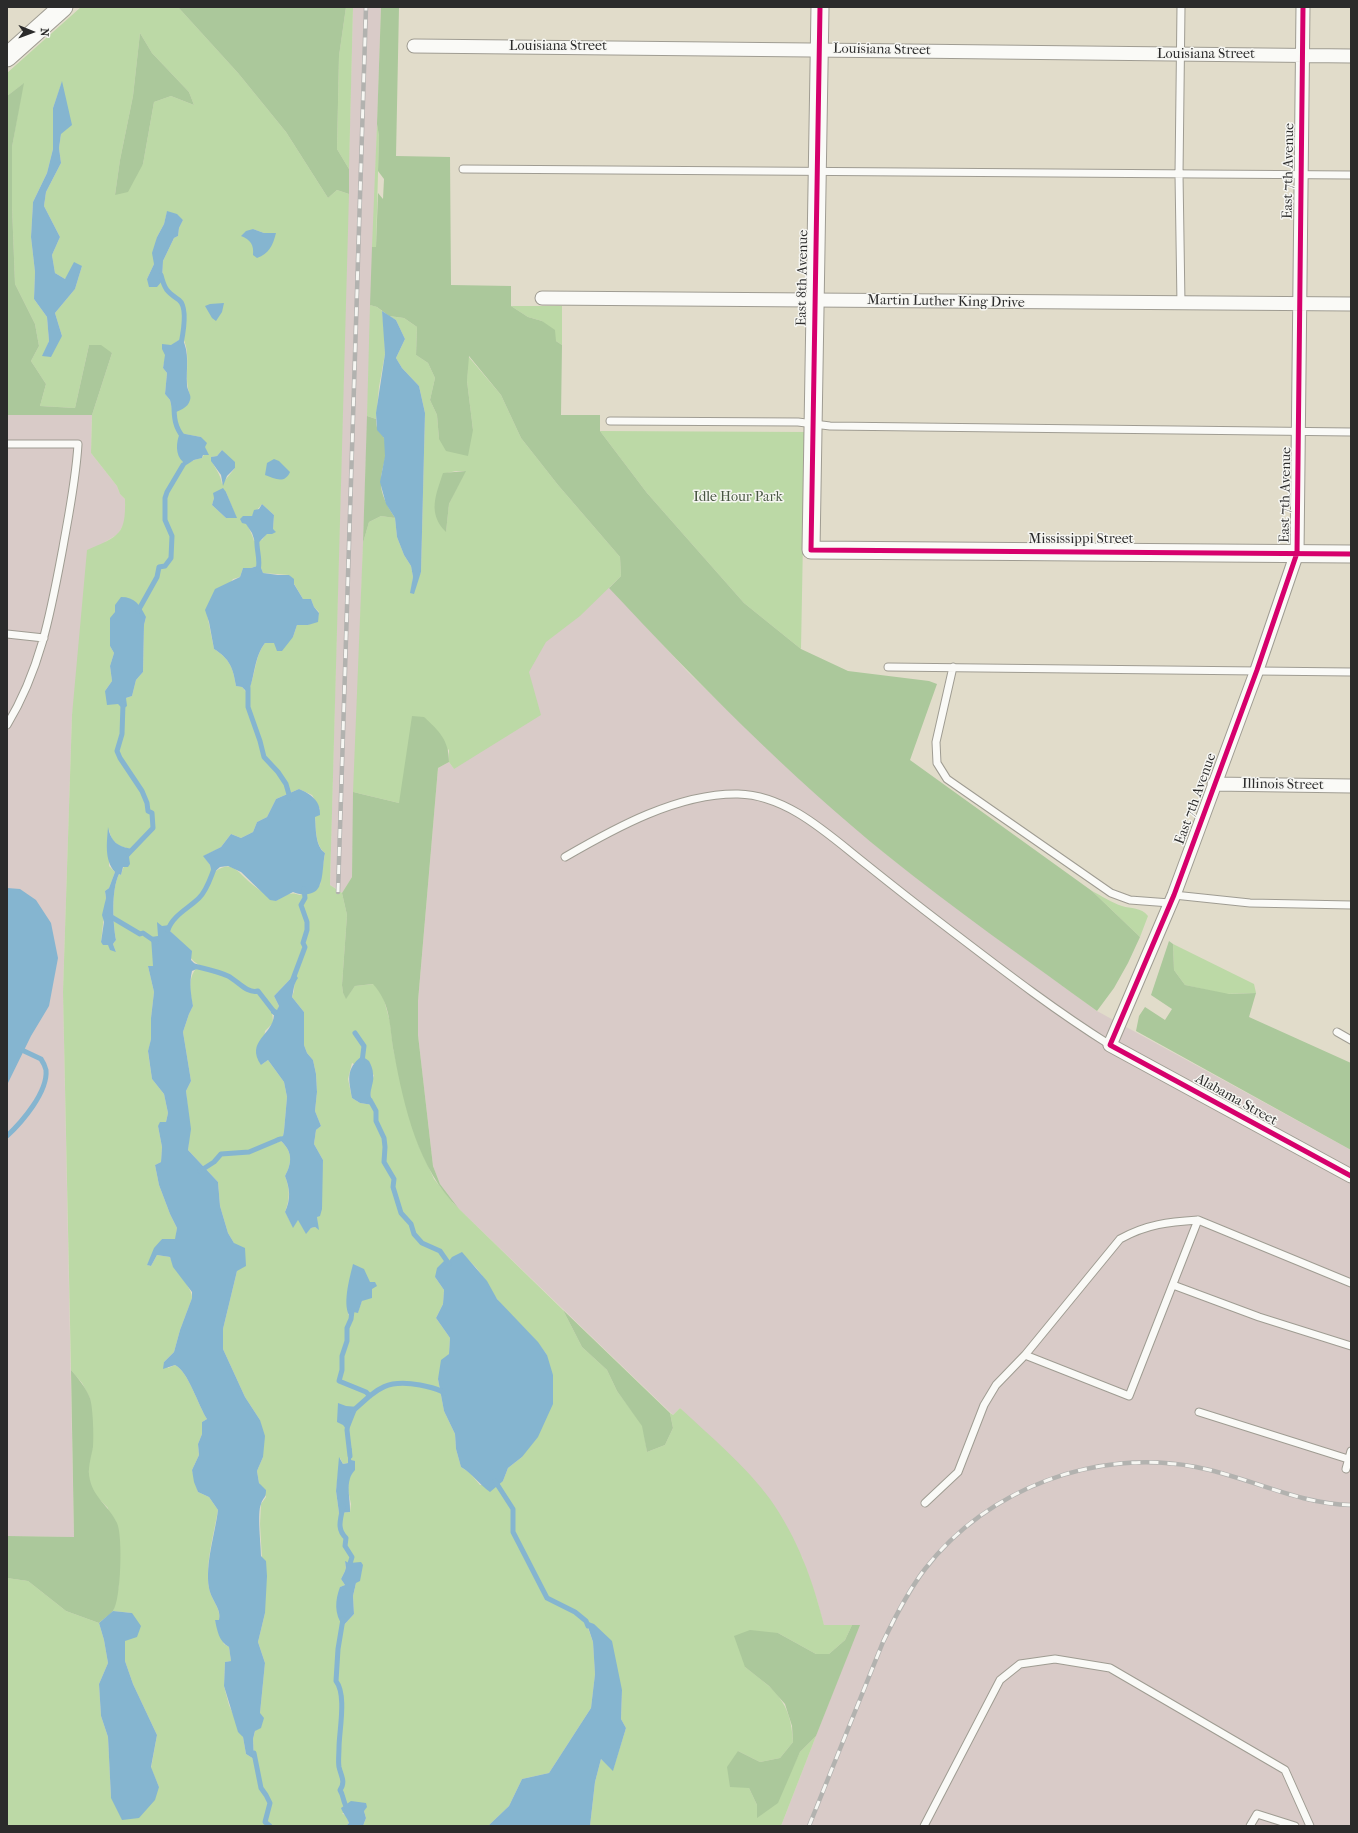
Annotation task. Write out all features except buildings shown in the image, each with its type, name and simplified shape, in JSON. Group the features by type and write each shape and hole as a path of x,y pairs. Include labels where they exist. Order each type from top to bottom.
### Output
{"main road":[{"path":"7,57 63,7"}],"street":[{"name":"East 8th Avenue","path":"811,550 820,7"},
{"name":"East 7th Avenue","path":"1110,1045 1172,899 1257,670 1296,553 1299,432 1303,7"},
{"name":"Louisiana Street","path":"414,46 819,49 1181,55 1351,56"},
{"name":"Martin Luther King Drive","path":"542,298 1180,304 1351,304"},
{"name":"Mississippi Street","path":"811,550 1351,554"},
{"name":"Illinois Street","path":"1214,784 1351,786"},
{"name":"Alabama Street","path":"1110,1045 1351,1176"}],"lane":[{"path":"1180,304 1179,174 1181,7"},
{"path":"463,169 1351,175"},
{"path":"610,420 798,422 830,426 1351,432"},
{"path":"7,444 78,444 77,464 54,598 44,638 35,668 22,700 7,725"},
{"path":"7,634 44,638"},
{"path":"888,667 1351,672"},
{"path":"953,667 936,742 937,763 947,779 1111,893 1130,900 1172,899 1250,903 1351,905"},
{"path":"565,857 597,838 632,821 691,800 737,794 754,796 773,801 813,823 996,966 1084,1029 1110,1045"},
{"path":"1337,1032 1351,1040"},
{"path":"925,1503 958,1472 984,1405 996,1386 1024,1355 1120,1238 1136,1230 1163,1222 1198,1220 1351,1282"},
{"path":"1024,1355 1129,1396 1198,1220"},
{"path":"1173,1285 1259,1316 1351,1346"},
{"path":"1199,1412 1348,1459"},
{"path":"1346,1469 1351,1451"},
{"path":"924,1826 1000,1680 1020,1664 1055,1659 1110,1668 1285,1770 1310,1826"},
{"path":"1250,1826 1257,1814 1295,1826"}],"shaded area":[{"path":"353,7 381,7 352,877 342,893 330,885"},
{"path":"7,415 92,415 91,453 117,486 120,494 125,499 126,520 118,534 105,542 72,715 63,992 74,1537 7,1536"},
{"path":"563,536 688,672 788,768 888,856 1097,1011 1351,1150 1351,1826 781,1826 859,1625 824,1626 817,1600 802,1557 680,1408 673,1415 459,1209 440,1184 433,1166 418,1035 418,1001 438,768 449,762 454,769 463,583"}],"green space":[{"path":"81,7 178,7 238,73 286,132 328,198 337,190 349,194 330,885 342,893 347,915 342,985 343,993 346,998 355,986 374,984 383,996 390,1022 393,1048 407,1109 419,1146 434,1179 453,1203 563,1310 582,1347 607,1370 617,1391 643,1426 647,1452 665,1445 673,1428 670,1413 673,1415 680,1408 750,1475 780,1513 803,1559 815,1592 824,1625 852,1625 845,1640 829,1654 816,1654 778,1633 745,1667 773,1690 780,1698 789,1716 792,1728 793,1742 780,1758 760,1762 738,1751 749,1788 757,1805 788,1777 800,1752 816,1736 781,1826 590,1826 595,1782 601,1759 613,1770 626,1728 621,1719 622,1690 586,1622 593,1642 595,1674 591,1708 549,1773 522,1779 509,1806 488,1826 363,1826 366,1818 364,1811 342,1813 347,1817 349,1823 346,1826 7,1826 7,1578 28,1581 66,1611 99,1623 108,1663 99,1684 101,1716 108,1737 111,1798 159,1787 151,1768 157,1735 133,1684 125,1661 125,1641 132,1613 113,1611 119,1585 108,1508 93,1493 89,1478 89,1462 93,1445 90,1398 82,1383 71,1370 63,992 72,715 87,550 107,541 118,533 124,520 125,499 120,494 117,486 91,453 92,415 112,353 89,345 75,408 40,406 46,384 31,361 39,346 35,324 15,284 12,206 12,147 23,84 7,96 7,73","holes":["140,33 152,53 189,92 194,105 171,96 154,102 143,164 115,195 120,160 133,96","62,82 61,134 59,148 61,163 46,192 44,206 60,237 52,255 55,273 65,279 82,266 75,289 55,313 62,336 43,356 49,341 47,317 34,299 35,272 31,237 33,202 47,173 53,149 53,108","167,212 183,220 179,228 178,236 174,238 163,261 162,281 147,279 154,264 157,237 164,224","253,229 264,233 276,233 254,246 249,239 242,236","183,338 187,352 187,381 190,395 173,413 170,400 165,394 167,373 163,368 165,358 174,344","179,433 201,437 206,451 202,458 187,464 184,467 181,466 183,462","222,450 235,468 222,484 220,476 211,460 211,457 217,456","226,492 236,517 226,518 212,505 214,498","262,504 274,515 273,529 267,533 262,540 254,541 246,520 246,516 252,516","260,565 263,573 289,575 303,599 311,599 314,607 319,612 318,618 308,625 297,625 293,637 274,643 265,643 259,654 247,693 242,687 236,686 234,674 230,664 224,656 214,649 207,614 233,579 240,577 243,568 251,568","115,612 146,617 144,625 143,672 136,680 132,696 126,698 105,691 112,681 110,666 114,653 110,646","299,789 312,795 320,809 315,816 316,831 319,846 325,853 320,885 300,895 285,895 276,901 256,887 239,872 230,867 219,869 212,874 210,865 204,856 221,847 231,834 241,838 253,832 257,822 267,817 276,799","109,829 110,834 116,844 132,849 121,875 119,874 116,881 114,897 114,924 116,940 113,944 116,952 108,945 101,942 106,898 105,891 109,888 115,872 109,866","170,925 170,931 187,954 199,965 191,979 190,990 193,1006 183,1032 191,1081 186,1091 190,1129 188,1150 218,1182 220,1206 228,1233 234,1243 237,1271 223,1329 223,1349 245,1397 260,1420 263,1457 257,1471 259,1483 266,1497 261,1504 260,1524 265,1613 258,1642 265,1663 260,1713 253,1739 254,1759 246,1754 243,1737 229,1705 224,1686 225,1662 231,1661 229,1647 224,1644 215,1620 219,1621 220,1617 218,1608 209,1588 209,1559 218,1510 209,1497 198,1492 192,1470 199,1455 198,1444 202,1434 202,1422 207,1419 180,1368 175,1365 168,1368 164,1362 174,1352 192,1294 170,1257 157,1255 151,1266 147,1265 162,1239 176,1239 177,1228 159,1185 155,1165 161,1162 162,1147 158,1126 166,1122 168,1113 164,1094 152,1079 148,1052 151,1039 151,1018 154,992 148,966 153,967 158,936","295,974 294,991 292,997 304,1012 304,1045 307,1053 313,1060 316,1074 317,1092 315,1111 321,1126 316,1130 314,1144 323,1160 317,1217 318,1229 315,1227 311,1228 306,1233 298,1219 293,1227 285,1212 289,1194 285,1176 289,1167 290,1158 288,1149 285,1145 281,1141 276,1143 283,1136 284,1131 287,1097 284,1082 268,1060 261,1065 265,1031 273,1023 272,1008 277,1011 279,1006 274,996","352,1063 374,1075 370,1093 374,1103 373,1105 360,1103 352,1098 348,1079","465,1257 480,1272 497,1299 547,1355 522,1457 508,1468 503,1481 480,1485 470,1473 461,1467 456,1449 455,1434 444,1411 438,1379 449,1354 450,1338 436,1318 443,1304 444,1290 435,1277 449,1261","375,1282 362,1301 358,1312 353,1312 348,1315 348,1310","352,1449 348,1490 351,1504 350,1512 339,1513 336,1491 340,1458 343,1464 348,1463 348,1452","345,1562 349,1563 356,1583 353,1596 354,1614 343,1626 340,1587 345,1585 341,1579 346,1569"]},
{"path":"178,7 346,7 339,56 337,149 349,169 349,194 337,190 328,198 286,132 238,73"},
{"path":"346,7 353,7 349,169 337,149 339,56"},
{"path":"381,7 399,7 396,156 450,157 451,285 511,286 511,306 528,317 542,321 555,330 556,341 562,345 561,415 600,415 600,431 647,493 744,603 801,649 848,671 929,681 937,684 910,760 1092,891 1140,937 1114,988 1097,1011 939,896 851,825 744,727 676,658 609,588 621,576 620,557 558,485 521,438 501,395 469,356 467,381 473,430 468,456 446,451 439,439 437,415 430,400 435,378 428,363 416,355 417,327 404,318 389,316 377,307 370,305 372,247 376,247 378,193 383,199 384,179 378,171 379,136 377,124"},
{"path":"140,33 152,53 189,92 194,105 171,96 154,102 143,164 128,192 115,195 120,160 133,96"},
{"path":"24,83 12,147 12,206 15,284 35,324 39,346 31,361 46,384 40,406 75,408 89,345 101,345 112,353 92,415 7,415 7,96"},
{"path":"377,124 379,136 376,247 372,247"},
{"path":"370,305 377,307 382,311 384,330 385,354 379,387 376,419 367,416"},
{"path":"511,306 562,306 562,345 556,341 542,321 528,317"},
{"path":"389,316 404,318 417,327 416,355 428,363 435,378 430,400 437,415 439,439 473,430 467,381 468,356 501,395 521,438 558,485 620,557 621,576 580,616 546,642 529,672 541,715 454,769 449,762 449,749 399,803 353,792 363,543 369,522 381,516 395,518 397,537 404,555 411,566 413,577 411,593 421,572 425,413 419,386 402,368 396,358 405,339 396,320","holes":["456,471 465,471 449,504 446,531 443,474"]},
{"path":"367,416 376,419 378,429 386,443 386,454 381,476 381,486 385,500 395,518 381,516 369,522 363,543"},
{"name":"Idle Hour Park","path":"600,431 805,432 801,649 744,603 647,493"},
{"path":"466,471 449,504 446,532 440,525 435,511 436,496 440,481 443,473"},
{"path":"412,716 424,717 439,732 445,742 449,754 449,762 438,768 418,1001 418,1035 433,1166 440,1184 459,1209 445,1193 433,1175 415,1136 403,1095 394,1053 389,1017 384,1000 373,984 355,986 346,999 343,993 342,985 347,915 342,893 352,877 353,792 399,803"},
{"path":"1092,891 1118,905 1145,913 1148,916 1140,937"},
{"path":"1169,941 1173,944 1174,970 1185,985 1229,994 1256,993 1249,1017 1351,1063 1351,1150 1136,1031 1139,1016 1145,1007 1165,1020 1172,1009 1151,995"},
{"path":"1173,944 1254,984 1256,993 1225,994 1185,985 1174,970"},
{"path":"563,1310 670,1413 673,1428 665,1445 647,1452 642,1426 617,1391 607,1370 582,1347"},
{"path":"71,1370 84,1387 91,1403 93,1415 93,1447 89,1468 90,1480 98,1497 114,1517 119,1530 120,1568 116,1605 113,1611 99,1623 66,1611 28,1581 7,1578 7,1536 74,1537"},
{"path":"852,1625 860,1625 816,1736 800,1752 778,1803 757,1818 757,1805 749,1788 730,1787 727,1767 738,1751 760,1762 780,1758 793,1742 792,1726 785,1704 769,1686 745,1667 734,1636 750,1630 778,1633 816,1654 829,1654 845,1640"}],"water":[{"path":"62,81 72,125 61,134 59,148 61,163 46,192 44,206 60,237 52,255 55,273 65,279 74,262 82,266 75,289 55,313 62,336 51,357 42,356 49,341 47,317 34,299 35,272 31,237 33,202 47,173 53,149 53,108"},
{"path":"167,211 177,214 183,220 179,228 178,236 174,238 163,261 162,281 157,287 149,287 147,279 154,264 152,253 157,237 164,224"},
{"path":"253,229 264,233 276,233 270,248 265,254 257,258 253,255 251,243 241,236 246,231"},
{"path":"224,303 222,312 216,321 212,318 205,306"},
{"path":"382,311 396,320 405,339 396,358 402,368 419,386 425,413 421,572 414,594 410,593 413,577 411,566 404,555 397,537 395,518 386,504 380,482 385,456 384,438 377,430 376,413 385,354"},
{"path":"182,338 187,355 187,385 190,398 189,403 185,407 173,413 170,400 165,394 167,373 163,368 165,355 162,349 162,344 171,345"},
{"path":"180,433 201,437 207,443 205,447 209,455 203,455 202,458 194,460 180,469 183,462 177,452 177,448"},
{"path":"222,450 235,462 235,468 227,476 223,486 221,475 211,461 211,457 217,456"},
{"path":"274,459 279,461 290,472 288,476 279,480 265,475 267,463"},
{"path":"223,488 237,518 226,518 212,505 214,498 213,493"},
{"path":"262,504 274,515 273,529 276,532 267,534 256,545 252,533 246,524 242,523 240,519 243,516 252,516 254,510 259,509"},
{"path":"260,565 263,573 289,575 294,579 294,584 303,599 311,599 314,607 319,613 318,622 308,625 297,625 293,637 282,651 277,651 274,643 265,643 259,654 248,693 242,687 236,686 234,674 230,664 224,656 214,649 205,610 215,589 240,577 243,568 251,568"},
{"path":"121,597 130,598 136,602 146,617 144,625 143,672 136,680 132,696 126,698 127,706 123,709 118,704 107,705 105,691 112,681 110,666 114,653 110,646 110,618 115,612 115,605"},
{"path":"299,789 307,793 317,802 320,810 320,815 315,817 316,831 319,846 325,853 321,881 316,891 309,894 293,892 276,901 270,900 241,872 228,866 220,867 212,874 210,865 203,856 221,847 231,834 241,838 253,832 257,822 267,817 276,799"},
{"path":"108,827 113,840 116,843 123,847 133,849 129,857 130,864 128,867 123,867 121,875 119,874 116,881 114,898 114,924 116,940 113,944 116,952 110,950 108,945 103,945 101,942 104,922 102,915 106,898 105,891 109,888 115,872 109,862 108,856"},
{"path":"7,888 20,889 36,900 51,923 58,958 49,1006 31,1036 7,1085"},
{"path":"157,922 162,926 170,925 170,931 192,951 191,960 199,968 192,971 191,975 190,984 193,1006 183,1032 191,1081 186,1091 191,1129 188,1150 218,1182 220,1206 228,1233 234,1243 245,1248 246,1266 237,1271 223,1329 223,1349 245,1397 260,1420 265,1436 263,1457 257,1471 259,1483 266,1490 266,1495 260,1508 259,1522 261,1556 266,1561 267,1576 265,1613 258,1642 265,1663 260,1713 264,1718 261,1728 255,1731 253,1739 254,1759 246,1754 243,1737 238,1732 224,1686 225,1662 231,1661 229,1647 223,1642 218,1632 215,1620 219,1620 220,1616 209,1588 209,1559 218,1510 209,1497 198,1492 194,1482 192,1470 199,1455 198,1444 202,1434 202,1422 207,1419 180,1368 175,1365 163,1369 164,1362 174,1352 180,1330 192,1298 192,1292 173,1267 170,1257 157,1255 151,1266 147,1265 154,1248 162,1239 175,1239 177,1228 159,1185 155,1165 161,1162 162,1147 158,1126 160,1122 166,1122 168,1113 164,1094 152,1079 148,1051 151,1039 151,1018 154,992 148,966 153,966 151,937 158,936"},
{"path":"295,974 298,978 294,985 292,997 304,1012 304,1045 307,1053 313,1060 316,1074 317,1092 315,1111 321,1126 316,1130 314,1144 323,1160 322,1209 320,1216 317,1217 319,1230 315,1227 311,1228 306,1234 298,1220 293,1228 285,1212 289,1194 285,1176 289,1167 290,1158 288,1149 281,1141 274,1142 276,1138 283,1136 284,1131 287,1097 284,1082 268,1060 261,1065 257,1057 256,1050 261,1038 272,1022 274,1015 271,1013 271,1007 277,1010 279,1006 274,996"},
{"path":"362,1056 369,1061 373,1070 371,1096 374,1103 373,1105 360,1103 352,1098 349,1080 351,1070"},
{"path":"462,1252 487,1281 497,1299 538,1342 547,1355 553,1375 553,1404 538,1437 522,1457 508,1468 503,1481 490,1492 461,1467 456,1449 455,1434 444,1411 438,1379 441,1360 449,1354 450,1338 436,1318 443,1304 444,1290 435,1277 437,1268 445,1260 449,1261 452,1257"},
{"path":"353,1264 364,1269 370,1282 375,1282 377,1286 372,1289 372,1298 362,1301 358,1313 353,1312 353,1317 351,1318 348,1313 346,1300"},
{"path":"338,1403 346,1406 358,1407 350,1427 347,1430 343,1425 337,1422"},
{"path":"352,1448 351,1460 355,1461 355,1470 350,1479 349,1485 350,1512 339,1513 336,1491 339,1457 343,1464 348,1463 348,1452"},
{"path":"345,1561 349,1563 361,1562 363,1565 360,1581 356,1583 353,1596 354,1614 343,1626 338,1617 336,1602 340,1587 345,1585 341,1579 346,1569"},
{"path":"113,1611 132,1613 141,1626 137,1637 125,1641 125,1661 133,1684 157,1735 151,1767 159,1787 155,1800 139,1818 122,1820 111,1798 108,1737 101,1716 99,1684 108,1663 99,1623"},
{"path":"586,1621 594,1624 612,1641 622,1690 621,1719 626,1728 613,1771 601,1759 595,1782 590,1826 488,1826 509,1806 522,1779 549,1773 591,1708 595,1674 593,1642"},
{"path":"351,1801 366,1803 367,1807 364,1811 366,1818 363,1826 346,1826 349,1823 341,1808"}],"waterway":[{"path":"161,275 166,288 182,303 184,321 181,344"},
{"path":"174,405 174,414 178,430 183,437"},
{"path":"138,611 157,577 159,567 165,566 171,558 172,536 165,520 165,498 183,465"},
{"path":"257,539 259,562 258,570"},
{"path":"248,688 248,707 264,757 278,772 286,784 290,798"},
{"path":"123,704 122,734 117,751 142,791 147,803 148,811 152,813 153,828 128,854"},
{"path":"168,930 173,920 202,895 214,869"},
{"path":"293,979 305,947 303,943 307,930 307,922 301,905 305,898 304,889"},
{"path":"108,915 140,934 143,933 156,942"},
{"path":"194,966 224,974 232,978 246,989 250,991 258,991 275,1013"},
{"path":"355,1033 364,1046 362,1062"},
{"path":"7,1136 20,1123 33,1106 43,1088 46,1079 46,1070 41,1059 24,1051"},
{"path":"370,1100 376,1111 376,1121 384,1138 384,1162 394,1179 393,1187 401,1213 411,1224 414,1234 422,1243 440,1251 449,1264"},
{"path":"200,1171 214,1162 221,1154 249,1152 280,1139"},
{"path":"352,1311 351,1319 347,1328 347,1341 342,1356 342,1370 339,1381 366,1392 370,1396"},
{"path":"353,1411 376,1391 383,1387 399,1383 420,1385 436,1389 444,1393"},
{"path":"348,1423 347,1430 350,1456"},
{"path":"495,1481 513,1509 513,1532 547,1598 575,1612 586,1621 588,1626"},
{"path":"343,1506 340,1527 346,1538 345,1546 352,1557 348,1570"},
{"path":"343,1619 338,1649 336,1681 339,1687 342,1704 339,1741 339,1767 343,1784 340,1790 345,1805 348,1809"},
{"path":"254,1753 261,1788 270,1803 265,1822 270,1826"}],"railway":[{"path":"338,892 366,7"},
{"path":"809,1826 883,1642 907,1595 925,1569 950,1541 980,1516 1012,1496 1047,1480 1083,1470 1121,1464 1158,1463 1196,1467 1216,1471 1311,1500 1351,1505"}],"cycle path":[{"path":"820,7 811,550 1351,554"},
{"path":"1303,7 1297,553 1257,670 1174,895 1110,1045 1351,1176"}]}
